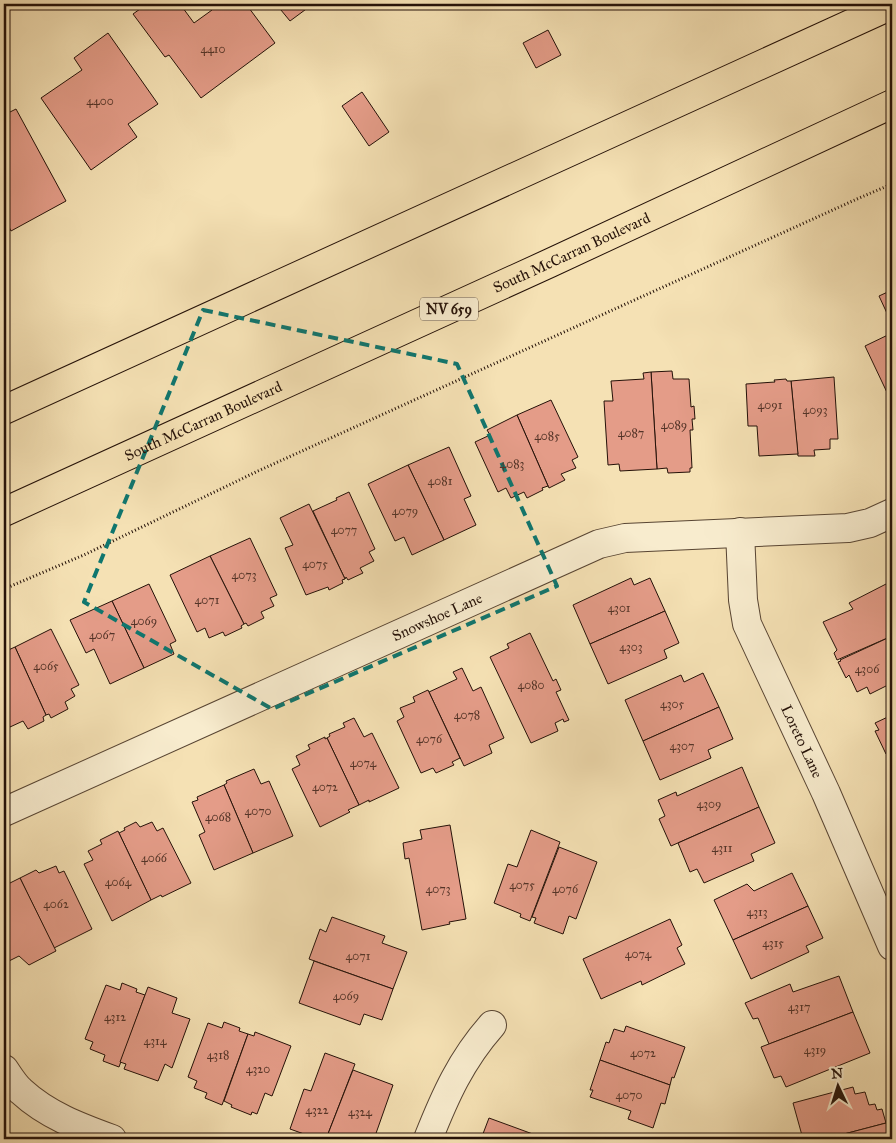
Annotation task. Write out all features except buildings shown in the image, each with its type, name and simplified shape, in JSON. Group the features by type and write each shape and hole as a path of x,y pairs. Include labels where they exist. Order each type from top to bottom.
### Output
{"main road":[{"path":"4,410 892,5"},
{"name":"South McCarran Boulevard","path":"4,512 550,263 892,104"}],"lane":[{"name":"Snowshoe Lane","path":"4,812 599,544 625,538 848,528 870,523 892,513"},
{"name":"Loreto Lane","path":"740,532 743,600 747,624 826,793 892,946"},
{"path":"428,1139 445,1094 476,1043 492,1025"},
{"path":"4,1070 19,1090 43,1109 75,1126 112,1139"}],"path":[{"path":"4,589 86,554 258,471 857,198 892,184"}],"highlighted area":[{"path":"203,310 457,364 557,586 272,709 84,602"}]}
